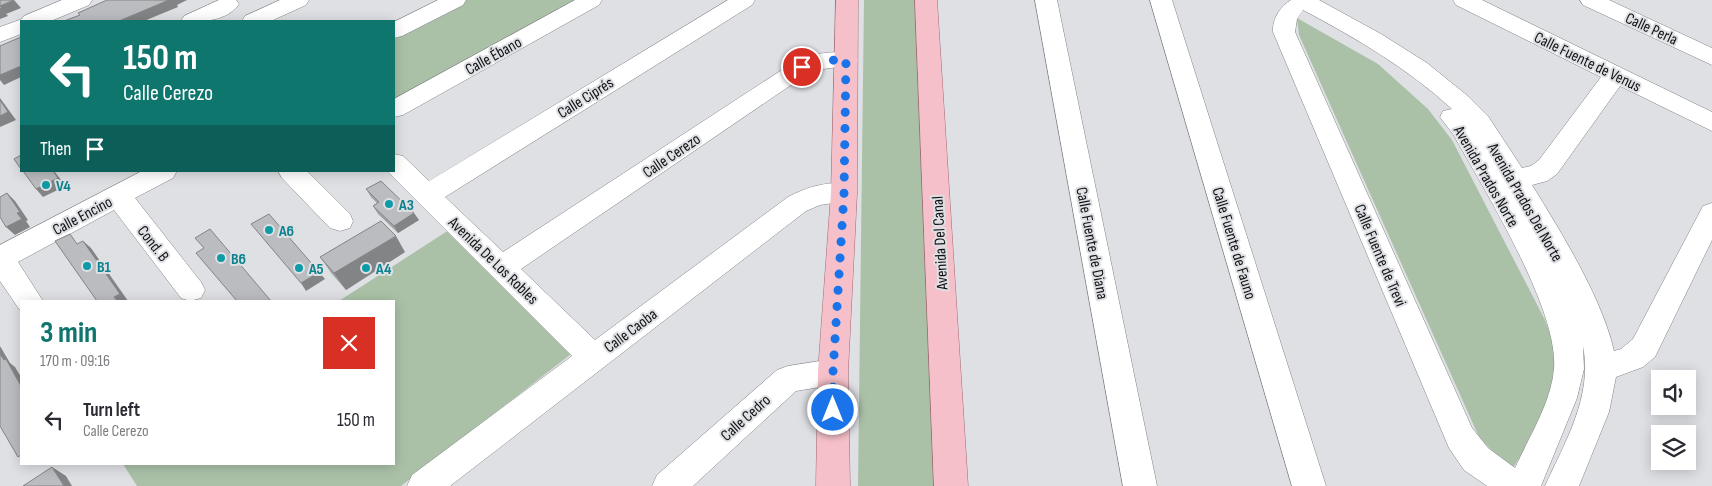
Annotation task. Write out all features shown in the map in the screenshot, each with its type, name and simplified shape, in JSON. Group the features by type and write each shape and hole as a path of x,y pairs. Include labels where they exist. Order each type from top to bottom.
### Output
{"main road":[{"path":"832,486 833,372 844,194 847,0"},
{"name":"Avenida Del Canal","path":"926,0 951,486"}],"street":[{"path":"34,20 81,0"},
{"path":"255,20 298,0"},
{"path":"395,30 455,0"},
{"name":"Calle Ébano","path":"395,109 591,0"},
{"name":"Calle Ciprés","path":"427,195 744,0"},
{"name":"Calle Fuente de Diana","path":"1046,0 1140,486"},
{"name":"Calle Fuente de Fauno","path":"1161,0 1309,486"},
{"name":"Calle Fuente de Venus","path":"1464,0 1712,122"},
{"name":"Calle Perla","path":"1591,0 1712,57"},
{"path":"1634,0 1662,33"},
{"path":"194,20 226,2 245,20"},
{"name":"Avenida Prados Del Norte","path":"1292,2 1377,40 1419,67 1451,94 1480,123 1542,224 1583,304 1598,345 1601,369 1595,407 1562,486"},
{"name":"Avenida Prados Norte","path":"1292,2 1403,72 1435,99 1462,128 1516,224 1557,308 1569,343 1570,367 1563,394 1524,486"},
{"name":"Calle Fuente de Trevi","path":"1292,2 1283,24 1284,32 1460,438 1476,459 1514,486"},
{"path":"0,35 20,26"},
{"name":"Calle Cerezo","path":"503,267 802,67 820,60 846,60"},
{"path":"1515,179 1538,174 1548,167 1616,74"},
{"name":"Avenida De Los Robles","path":"395,164 503,267 593,357"},
{"name":"Calle Encino","path":"0,258 162,172"},
{"path":"292,172 340,220"},
{"name":"Calle Caoba","path":"424,486 797,204 812,196 825,193 844,194"},
{"name":"Cond. B","path":"118,196 190,290"},
{"path":"1601,369 1632,358 1644,348 1712,213"},
{"path":"1516,224 1542,224"},
{"path":"0,258 28,300"},
{"name":"Calle Cedro","path":"669,486 788,379 833,372"}],"green space":[{"path":"461,0 588,0 395,105 395,34"},
{"path":"864,0 916,0 934,486 858,486"},
{"path":"1297,18 1378,64 1428,109 1452,140 1545,320 1567,380 1511,471 1479,437 1299,35"},
{"path":"449,230 571,354 401,486 137,486 124,465 395,465 395,300 341,300"}],"building":[{"path":"0,0 14,0 0,6"},
{"path":"107,0 169,0 121,20 67,20 80,15 78,13"},
{"path":"20,37 20,66 0,75 0,46"},
{"path":"0,100 8,112 0,116"},
{"path":"20,156 20,168 14,159"},
{"path":"24,172 54,172 58,178 36,189"},
{"name":"A3","path":"381,181 414,213 394,226 373,206 379,202 366,189"},
{"path":"7,193 20,212 17,213 22,219 6,227 0,217 0,197"},
{"path":"269,214 319,272 301,283 251,224"},
{"path":"381,221 396,236 334,273 320,257"},
{"path":"210,229 270,300 236,300 196,253 204,248 195,238"},
{"path":"70,234 77,244 83,241 120,294 114,297 116,300 96,300 55,241"},
{"path":"0,354 4,360 6,359 20,384 20,456 18,457 0,426"},
{"path":"52,467 64,486 23,486"}],"place":[{"name":"V4","path":"46,185"},
{"name":"A3","path":"389,204"},
{"name":"A6","path":"269,230"},
{"name":"B6","path":"221,258"},
{"name":"B1","path":"87,266"},
{"name":"A5","path":"299,268"},
{"name":"A4","path":"366,268"}],"route":[{"path":"802,67 826,60 846,60 844,194 833,372 833,410"}]}
